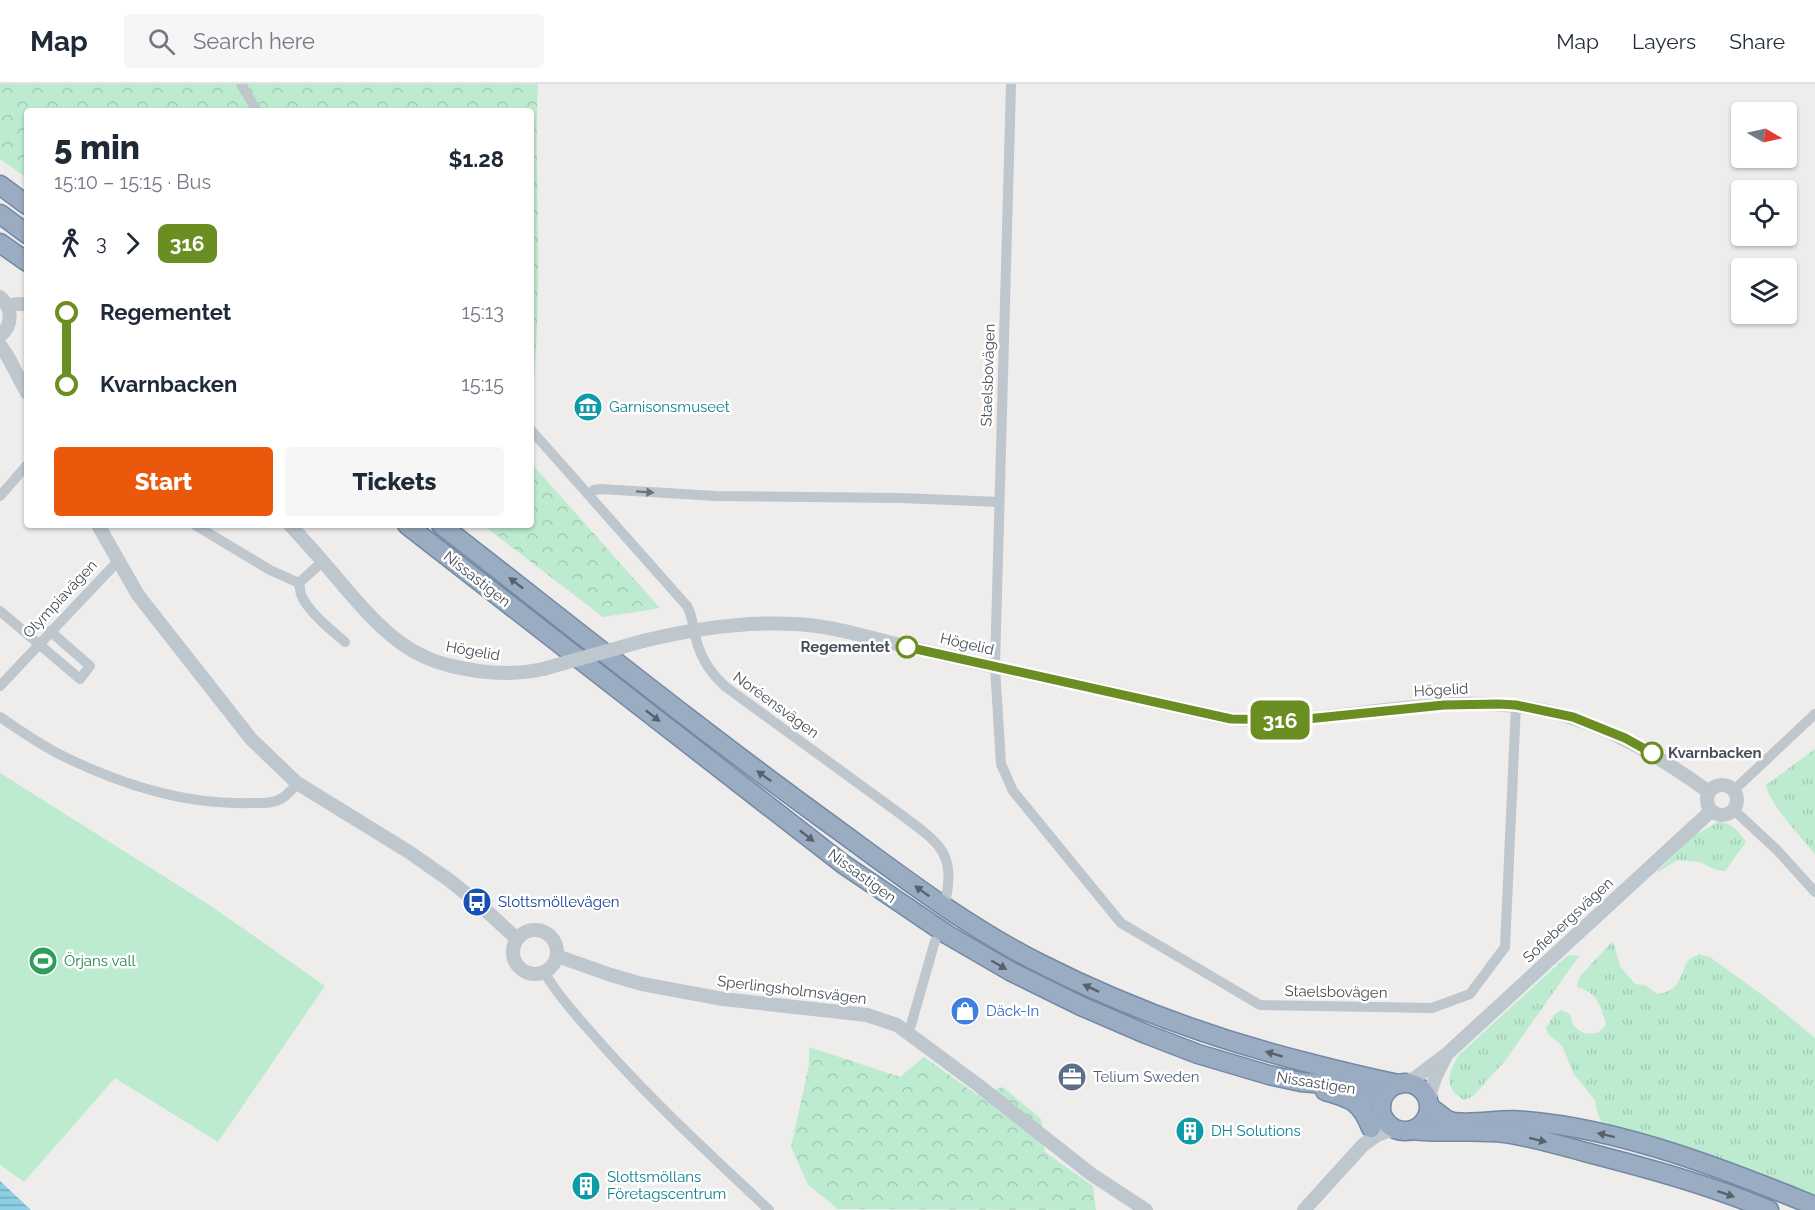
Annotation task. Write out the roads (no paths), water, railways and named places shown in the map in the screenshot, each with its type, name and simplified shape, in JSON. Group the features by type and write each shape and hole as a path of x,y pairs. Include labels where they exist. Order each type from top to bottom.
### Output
{"highway":[{"path":"0,185 24,203"},
{"path":"0,196 24,203"},
{"path":"0,214 24,232"},
{"path":"0,243 24,260"},
{"name":"Nissastigen","path":"411,528 843,864 948,935 1010,971 1146,1034 1240,1067 1301,1082 1351,1086 1365,1091 1381,1106"},
{"name":"Nissastigen","path":"445,528 749,766 928,895 1002,942 1040,964 1101,993 1203,1033 1284,1057 1378,1080 1402,1083"},
{"path":"1301,1082 1353,1100 1363,1111 1367,1137"},
{"path":"1405,1130 1425,1121 1429,1104 1426,1094 1420,1088 1413,1084 1402,1083 1389,1089 1381,1106 1383,1118 1389,1125 1405,1130 1435,1133 1504,1133 1530,1138 1658,1172 1769,1210"},
{"path":"1429,1104 1447,1120 1453,1122 1525,1120 1608,1135 1758,1183 1815,1206"}],"street":[{"path":"241,84 255,108"},
{"name":"Staelsbovägen","path":"1011,84 995,667 1001,764 1013,791 1121,923 1260,1005 1432,1008 1470,994 1505,947 1516,705"},
{"path":"4,302 24,304"},
{"path":"0,336 7,328 10,317 4,302"},
{"path":"0,345 24,387"},
{"name":"Noréensvägen","path":"534,433 687,606 693,619 699,651 715,678 940,847 949,866 950,881 946,898"},
{"path":"2,490 24,468"},
{"path":"589,494 600,489 716,496 901,498 999,502"},
{"path":"100,528 138,596 244,730 297,783 409,852 449,880 517,939"},
{"path":"200,528 270,570 299,583"},
{"name":"Högelid","path":"293,528 387,632 423,657 447,665 491,673 519,673 543,669 694,629 750,623 797,624 837,629 995,667 1231,719 1297,720 1444,705 1516,705 1573,717 1625,738 1652,753 1709,792"},
{"name":"Olympiavägen","path":"0,686 118,561"},
{"path":"299,583 323,561"},
{"path":"299,583 302,596 308,605 345,642"},
{"path":"0,611 80,679 90,666 50,631"},
{"path":"1733,790 1815,714"},
{"path":"0,717 65,757 144,789 228,804 278,801 286,796 297,783"},
{"path":"1727,786 1733,790 1737,798 1734,810 1724,816 1718,816 1711,811 1707,803 1709,792 1714,787 1727,786"},
{"path":"1734,810 1777,850 1815,892"},
{"name":"Sofiebergsvägen","path":"1402,1083 1415,1078 1448,1053 1711,811"},
{"path":"530,930 538,930 552,937 556,944 557,956 552,967 544,972 531,974 518,967 513,955 513,947 522,934 530,930"},
{"path":"907,1032 935,941"},
{"name":"Sperlingsholmsvägen","path":"557,956 642,984 723,999 867,1014 891,1023 907,1032 978,1085 1091,1173 1146,1210"},
{"path":"544,972 556,991 641,1089 769,1210"},
{"name":"Sofiebergsvägen","path":"1429,1104 1435,1076 1448,1053"},
{"path":"1304,1210 1367,1137 1381,1106"},
{"path":"1367,1137 1388,1131 1405,1130"}],"water":[{"path":"0,1181 31,1210 0,1210"}],"place":[{"name":"Garnisonsmuseet","path":"588,407"},
{"name":"Regementet","path":"907,647"},
{"name":"Kvarnbacken","path":"1652,753"},
{"name":"Slottsmöllevägen","path":"477,902"},
{"name":"Örjans vall","path":"43,961"},
{"name":"Däck-In","path":"965,1011"},
{"name":"Telium Sweden","path":"1072,1077"},
{"name":"DH Solutions","path":"1190,1131"},
{"name":"Slottsmöllans Företagscentrum","path":"586,1186"}]}
